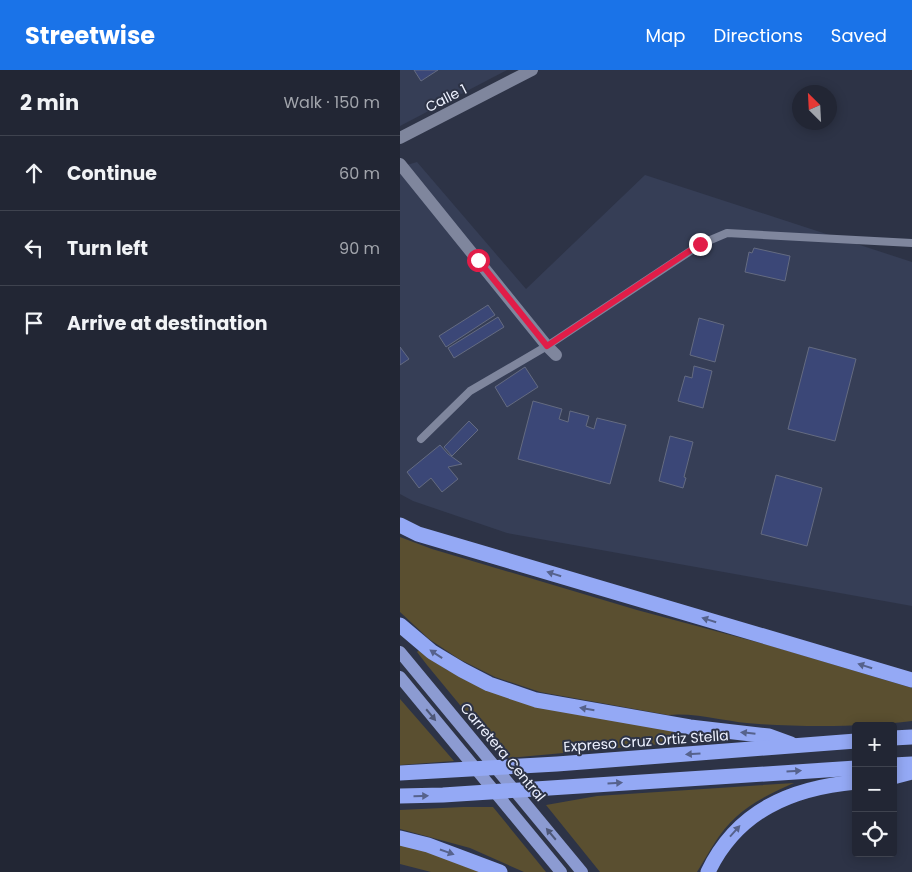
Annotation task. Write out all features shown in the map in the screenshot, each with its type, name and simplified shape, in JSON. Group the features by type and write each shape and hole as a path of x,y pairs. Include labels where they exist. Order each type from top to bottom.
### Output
{"highway":[{"path":"400,525 418,534 912,680"},
{"path":"400,625 432,652 462,670 490,684 536,700 690,727 768,736 794,746"},
{"path":"897,738 912,737"},
{"name":"Expreso Cruz Ortiz Stella","path":"400,773 557,764 852,741"},
{"path":"897,765 912,764"},
{"path":"400,796 443,795 852,768"},
{"path":"897,776 912,772"},
{"path":"708,872 726,841 741,825 760,810 800,792 852,783"},
{"path":"400,838 428,845 500,872"}],"main road":[{"name":"Carretera Central","path":"400,652 582,872"},
{"path":"400,677 561,872"}],"street":[{"name":"Calle 1","path":"400,138 532,70"},
{"path":"400,164 551,350"}],"lane":[{"path":"421,439 470,391 551,350 700,244 727,233 912,243"}],"shaded area":[{"path":"400,70 507,70 400,126"},
{"path":"417,162 526,289 645,175 912,262 912,606 507,533 413,501 400,494 400,167"},
{"path":"400,537 432,549 637,610 768,645 912,688 912,721 852,722 852,725 836,726 748,723 690,715 668,715 540,692 495,677 459,659 429,639 400,612"},
{"path":"419,650 447,670 674,731 672,743 509,758 502,756 427,665 417,652"},
{"path":"400,699 454,761 400,765"},
{"path":"794,783 756,802 736,817 719,836 697,872 600,872 546,805 597,796"},
{"path":"493,807 546,872 524,872 470,848 400,829 400,810"},
{"path":"400,845 443,855 486,872 431,872 400,864"}],"building":[{"path":"414,70 438,70 421,81"},
{"path":"754,248 790,256 785,281 745,272 749,252 752,253"},
{"path":"488,305 495,315 446,347 439,336"},
{"path":"498,317 504,327 454,358 448,348"},
{"path":"699,318 724,325 715,362 690,355"},
{"path":"400,347 409,359 400,365"},
{"path":"809,347 856,359 835,441 788,429"},
{"path":"694,366 712,371 703,408 678,401 685,376 692,378"},
{"path":"525,367 538,387 507,407 495,387"},
{"path":"533,401 562,409 559,419 568,422 570,411 589,416 586,426 594,429 597,418 626,425 610,484 518,459"},
{"path":"469,421 478,430 452,456 444,447"},
{"path":"670,436 693,442 683,488 659,481"},
{"path":"440,445 448,454 462,464 448,467 458,479 442,492 431,478 419,488 407,472"},
{"path":"776,475 822,488 807,546 761,534"}],"route":[{"path":"478,260 547,346 700,244"}]}
